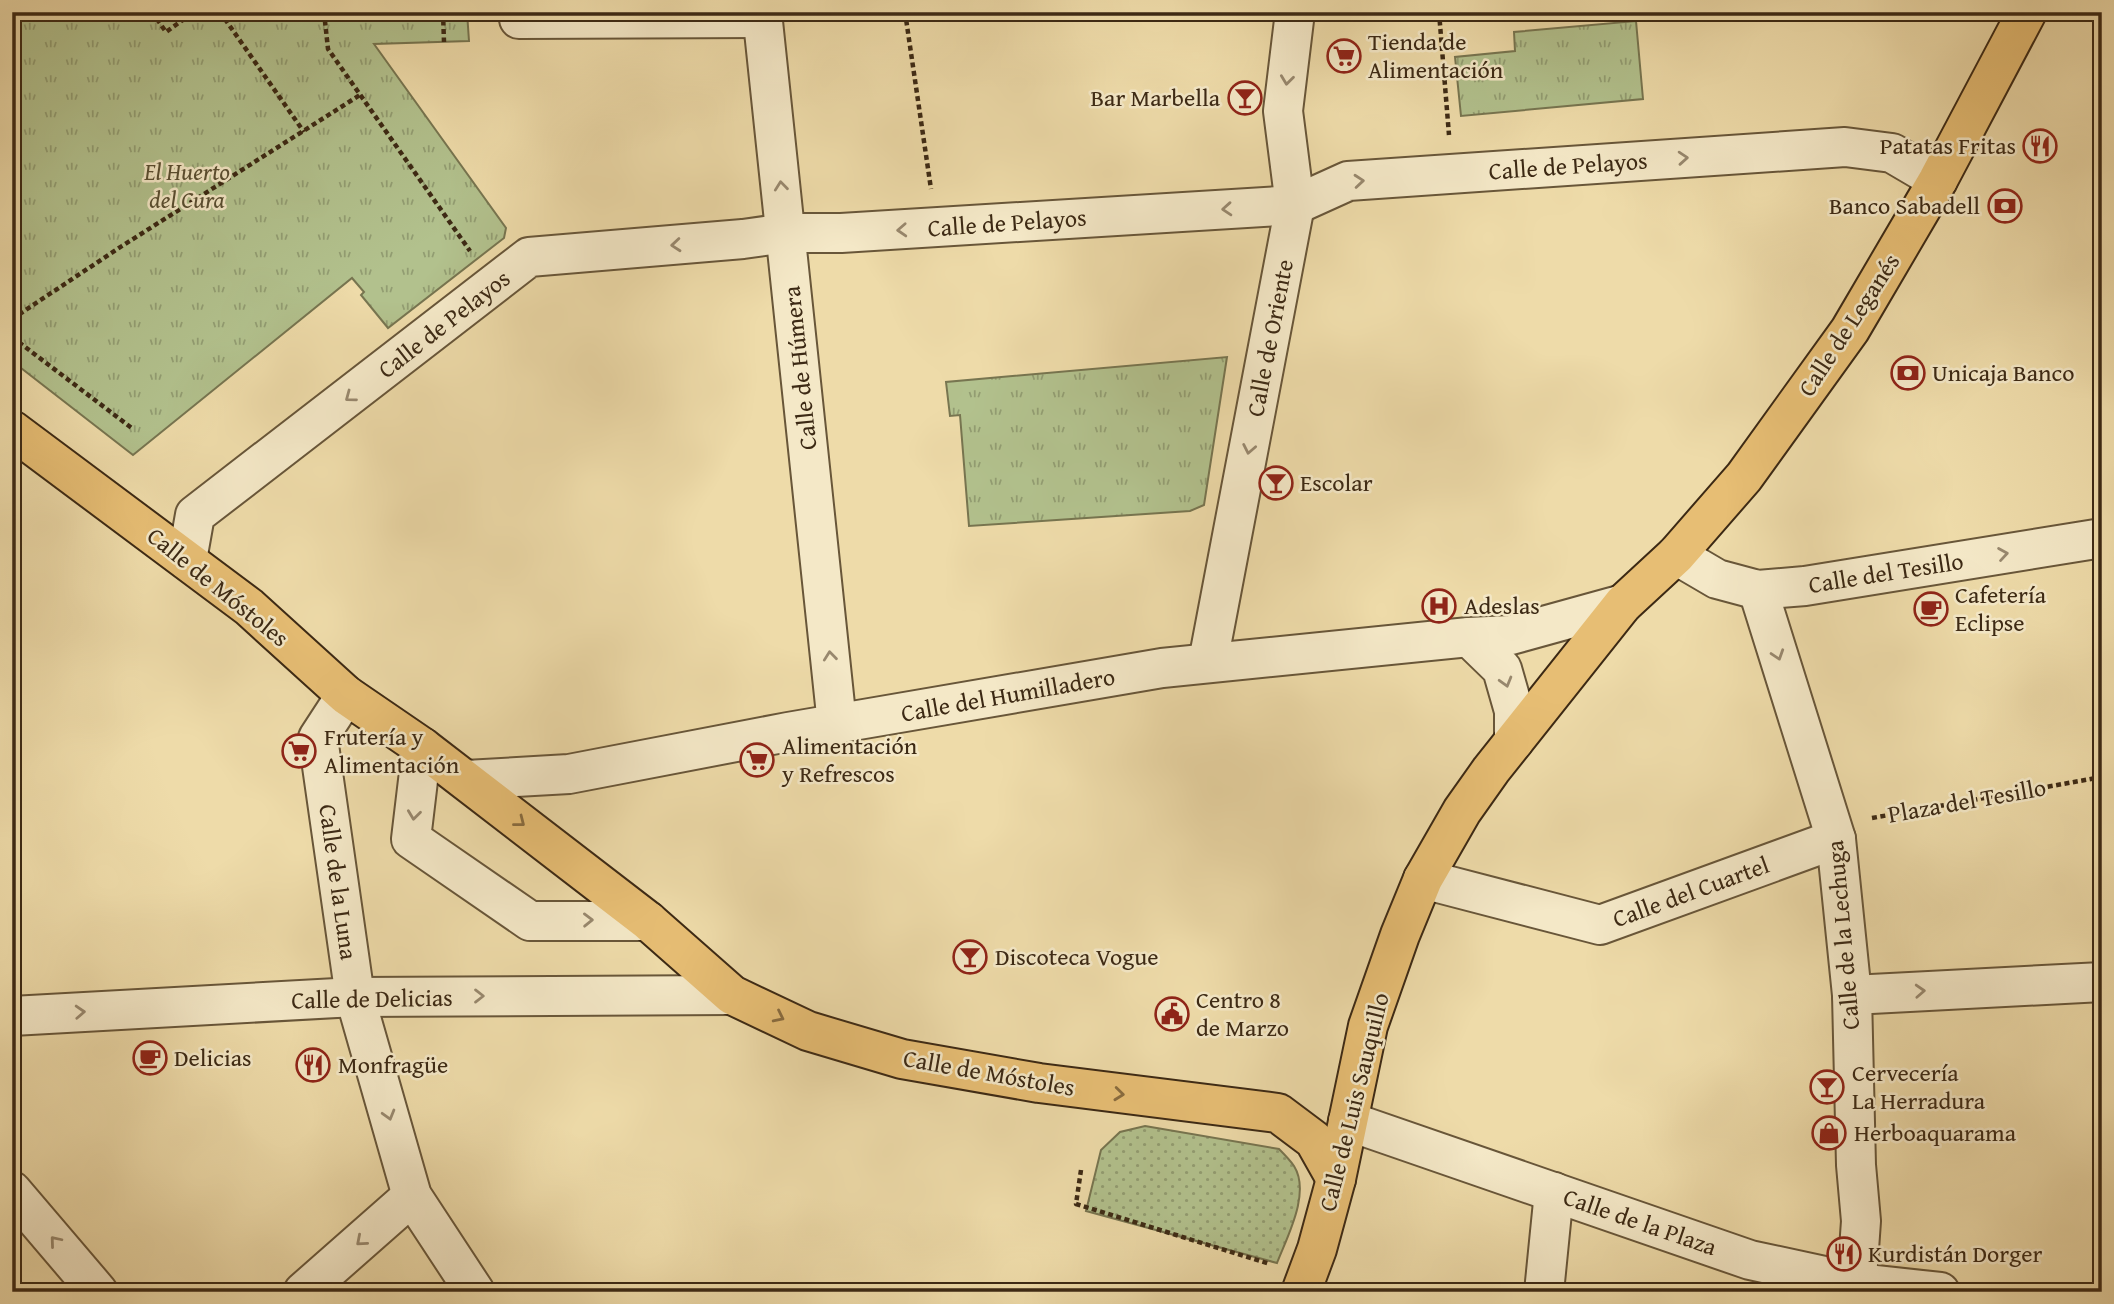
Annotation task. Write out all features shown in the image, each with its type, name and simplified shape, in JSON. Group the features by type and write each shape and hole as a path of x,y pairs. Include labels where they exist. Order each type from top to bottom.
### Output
{"main road":[{"name":"Calle de Leganés","path":"1623,604 1676,555 1744,477 1850,331 1938,180 2027,12"},
{"name":"Calle de Móstoles","path":"12,429 249,607 346,695 422,747 648,921 733,995 808,1031 902,1059 1039,1083 1278,1113 1314,1140 1336,1180"},
{"name":"Calle de Luis Sauquillo","path":"1304,1284 1336,1180 1368,1026 1423,879 1462,811 1623,604"}],"street":[{"name":"Calle de Oriente","path":"1208,662 1295,205 1283,111 1294,12"},
{"path":"518,16 762,15"},
{"name":"Calle de Húmera","path":"762,15 837,724"},
{"name":"Calle de Pelayos","path":"187,560 195,516 529,257 786,233 937,228 1295,205 1348,181 1844,147 1892,153 1938,180"},
{"name":"Calle del Tesillo","path":"1676,555 1717,579 1758,590 1805,586 2102,538"},
{"name":"Calle de la Lechuga","path":"1758,590 1834,832 1852,995 1856,1165 1861,1221 1856,1287"},
{"name":"Calle del Humilladero","path":"466,780 569,774 1006,694 1208,662 1511,635 1623,604"},
{"path":"1469,637 1502,669 1514,711 1514,741"},
{"name":"Calle de la Luna","path":"346,695 318,738 355,997 412,1196 475,1292"},
{"path":"422,747 411,839 530,921 648,921"},
{"name":"Calle del Cuartel","path":"1423,879 1600,925 1834,832"},
{"path":"1852,995 2102,982"},
{"name":"Calle de Delicias","path":"12,1016 355,997 733,995"},
{"name":"Calle de la Plaza","path":"1348,1121 1750,1260 1856,1287 1940,1292"},
{"path":"12,1191 98,1292"},
{"path":"1544,1292 1554,1192"},
{"path":"303,1292 412,1196"}],"path":[{"path":"152,12 166,32 194,12"},
{"path":"220,12 304,132"},
{"path":"324,12 328,49 495,285"},
{"path":"443,12 444,42"},
{"path":"905,12 937,228"},
{"path":"1439,12 1452,174"},
{"path":"12,319 360,95"},
{"path":"12,337 133,429"},
{"name":"Plaza del Tesillo","path":"1834,832 2102,777"},
{"path":"1081,1170 1076,1203 1304,1284"}],"green space":[{"name":"El Huerto del Cura","path":"12,12 467,12 469,41 374,44 506,228 504,238 388,328 361,295 364,292 352,278 133,455 12,361"},
{"path":"1636,21 1643,99 1461,116 1455,57 1515,51 1514,32"},
{"path":"1227,357 1204,505 1190,511 969,526 960,415 950,416 946,382"},
{"path":"1145,1126 1279,1149 1285,1155 1299,1177 1300,1189 1296,1215 1277,1263 1086,1211 1101,1150 1120,1132"}],"place":[{"name":"Tienda de Alimentación","path":"1344,56"},
{"name":"Bar Marbella","path":"1245,98"},
{"name":"Patatas Fritas","path":"2040,146"},
{"name":"Banco Sabadell","path":"2005,206"},
{"name":"Unicaja Banco","path":"1908,373"},
{"name":"Escolar","path":"1276,483"},
{"name":"Adeslas","path":"1439,606"},
{"name":"Cafetería Eclipse","path":"1931,609"},
{"name":"Frutería y Alimentación","path":"299,751"},
{"name":"Alimentación y Refrescos","path":"757,760"},
{"name":"Discoteca Vogue","path":"970,957"},
{"name":"Centro 8 de Marzo","path":"1172,1014"},
{"name":"Delicias","path":"150,1058"},
{"name":"Monfragüe","path":"313,1065"},
{"name":"Cervecería La Herradura","path":"1827,1087"},
{"name":"Herboaquarama","path":"1829,1133"},
{"name":"Kurdistán Dorger","path":"1844,1254"}]}
